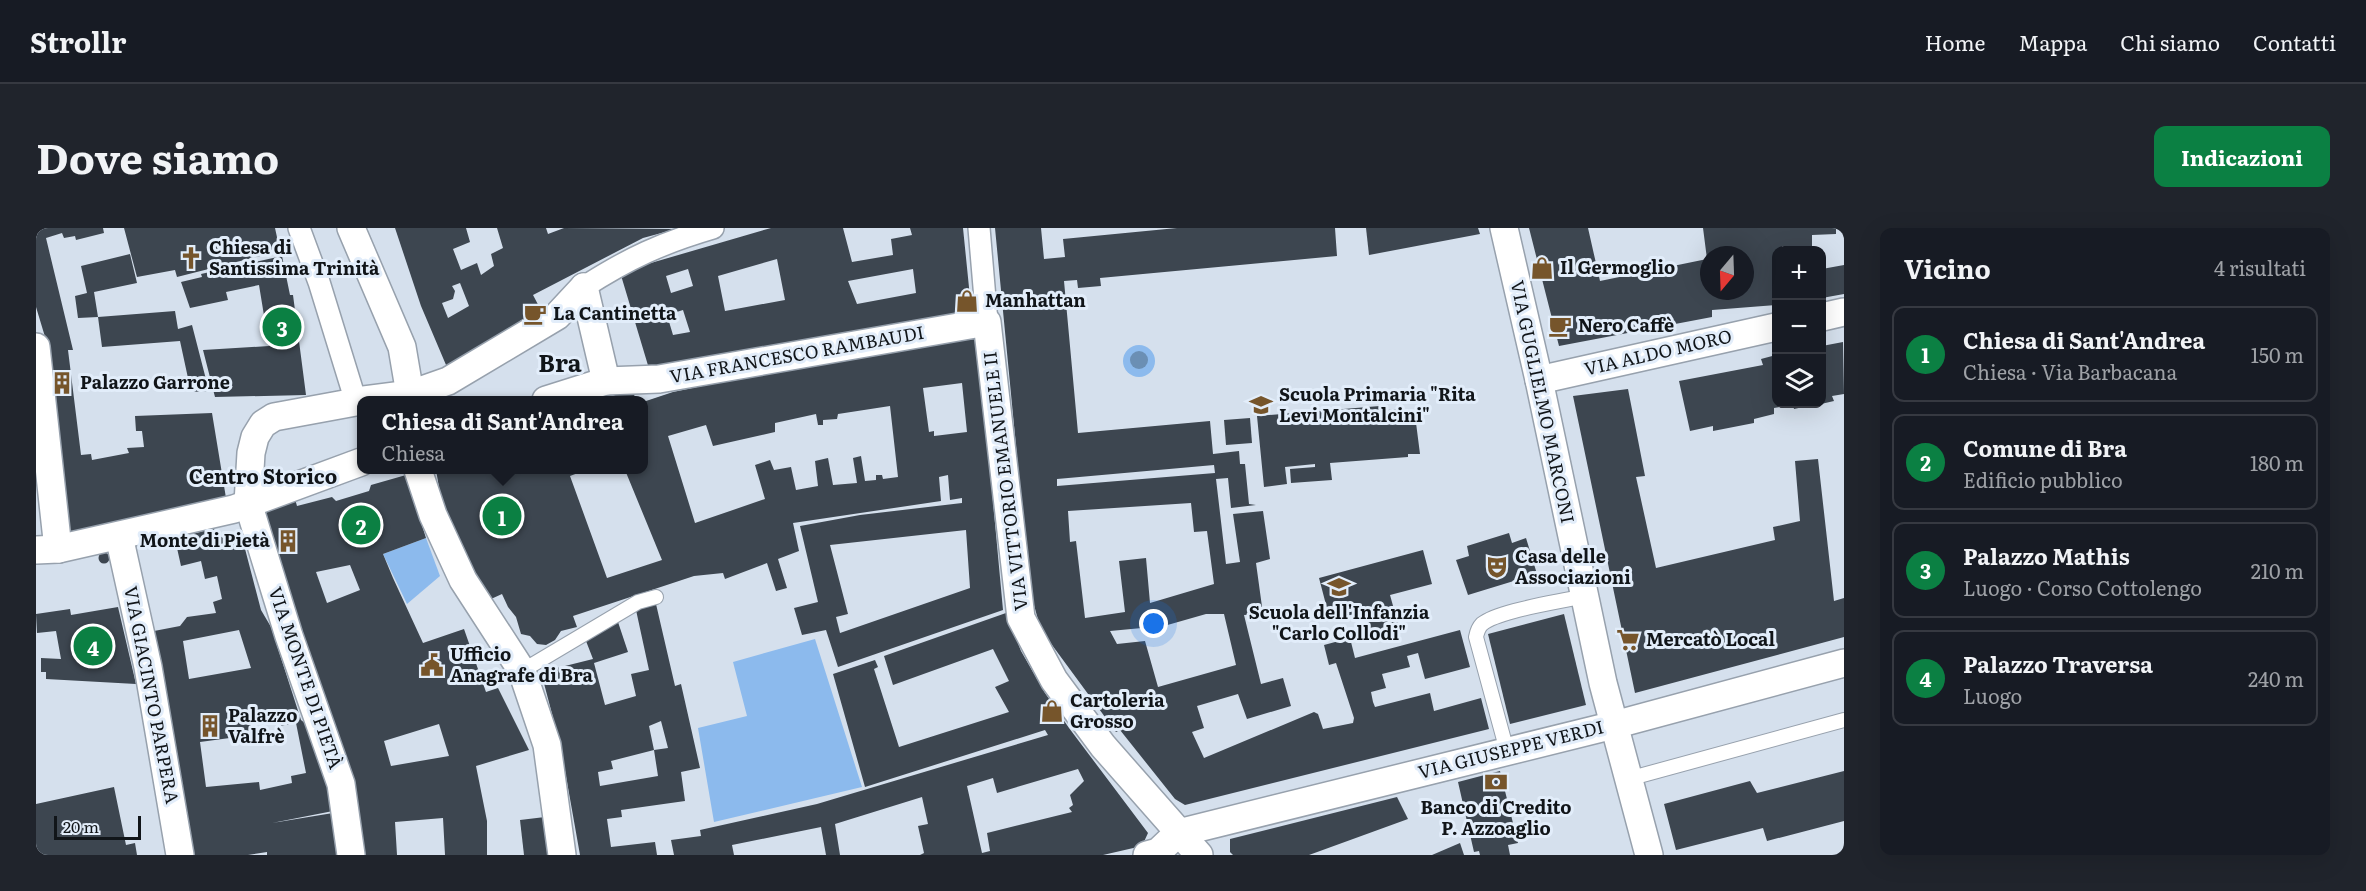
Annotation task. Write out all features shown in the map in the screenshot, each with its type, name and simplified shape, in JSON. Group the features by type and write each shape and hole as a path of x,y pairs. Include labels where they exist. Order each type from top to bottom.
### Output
{"street":[{"path":"298,228 358,396"},
{"path":"351,228 402,347 411,396"},
{"path":"413,396 448,381 557,316 584,287 614,267 663,243 713,228"},
{"name":"VIA VITTORIO EMANUELE II","path":"978,228 1021,618 1061,689 1103,746 1199,855"},
{"name":"VIA GUGLIELMO MARCONI","path":"1504,228 1539,380 1584,596 1614,725 1648,855"},
{"path":"584,287 606,381"},
{"path":"1826,316 1844,312"},
{"name":"VIA FRANCESCO RAMBAUDI","path":"559,396 606,381 659,379 987,322"},
{"name":"VIA ALDO MORO","path":"1539,380 1772,328"},
{"path":"36,347 47,549 118,536 234,509 357,463"},
{"path":"248,503 251,453 255,437 263,424 274,417 357,402"},
{"path":"419,474 433,516 463,580 522,671 548,746 562,855"},
{"name":"VIA MONTE DI PIETÀ","path":"248,503 289,636 341,784 351,855"},
{"name":"VIA GIACINTO PARPERA","path":"118,536 148,667 180,855"},
{"name":"VIA GIUSEPPE VERDI","path":"1178,832 1614,725 1844,663"},
{"path":"1147,855 1158,852 1178,832"}],"lane":[{"path":"1508,751 1476,637 1478,630 1484,623 1513,612 1584,596"},
{"path":"522,671 638,602 656,597"},
{"path":"1628,779 1844,720"}],"shaded area":[{"path":"1139,345 1151,349 1155,361 1151,373 1139,377 1127,373 1123,361 1127,349"},
{"path":"426,538 440,576 407,604 383,554"},
{"path":"815,639 862,787 714,822 698,728 747,716 733,662"}],"building":[{"name":"Palazzo Garrone","path":"36,228 103,228 104,233 76,240 75,236 64,238 62,233 46,238 73,350 68,350 81,455 91,454 92,460 129,453 127,448 144,447 142,431 136,431 135,416 212,413 226,498 68,532 49,350 36,307"},
{"name":"Chiesa di Santissima Trinità","path":"124,228 275,228 280,251 177,277 175,270 137,277"},
{"path":"395,228 466,228 470,242 453,249 461,270 477,263 481,275 494,266 491,254 503,248 497,228 546,228 548,234 564,228 676,229 643,238 533,295 543,314 449,372 421,306","holes":["460,283 469,306 448,318 442,303 453,299 455,291 452,286"]},
{"path":"771,228 843,228 852,262 893,255 891,239 912,235 910,228 963,228 972,317 650,372 620,272","holes":["777,259 785,300 725,311 718,276","688,269 693,286 671,293 666,276","913,269 916,293 857,304 848,281","683,310 690,332 673,335 667,315"]},
{"path":"995,228 1041,228 1044,259 1065,257 1063,239 1177,228 1335,228 1337,256 1100,278 1101,286 1078,288 1077,280 1064,281 1078,433 1210,421 1213,454 1239,451 1240,464 1245,464 1249,504 1256,505 1231,508 1228,478 1216,479 1226,564 1240,562 1233,514 1263,511 1270,559 1256,563 1263,614 1244,615 1261,684 1283,678 1291,706 1247,719 1238,694 1197,706 1204,728 1192,732 1204,758 1314,712 1318,714 1323,729 1353,723 1354,718 1336,663 1329,665 1324,645 1350,638 1355,658 1460,630 1470,667 1425,679 1418,653 1407,656 1410,667 1382,674 1386,688 1371,692 1373,702 1375,707 1430,693 1434,711 1481,698 1489,729 1185,805 1175,799 1120,730 1116,732 1041,630 1030,591","holes":["1214,465 1215,473 1057,486 1057,479","1191,503 1194,532 1207,531 1214,584 1150,603 1146,558 1119,561 1125,612 1085,618 1076,541 1070,542 1068,511","1206,614 1224,614 1236,665 1158,687 1145,641 1117,644 1110,631 1142,628 1143,632"]},
{"path":"1366,228 1478,228 1480,234 1369,255"},
{"path":"1529,228 1588,228 1600,281 1700,260 1700,300 1754,300 1754,246 1705,246 1703,228 1836,228 1836,234 1812,235 1812,246 1772,246 1772,305 1712,310 1712,317 1559,346"},
{"path":"130,254 137,283 94,292 98,317 78,318 75,296 87,293 81,266"},
{"path":"282,256 290,295 293,295 306,395 215,397 203,350 269,346 259,285 226,292 228,300 190,308 181,282 202,277 201,274"},
{"path":"1844,265 1844,294 1826,297 1826,268"},
{"path":"175,311 178,329 192,325 209,391 191,392 180,341 102,347 98,317"},
{"path":"978,339 1003,610 838,667 826,630 802,635 794,608 818,602 800,526 860,515 962,503 962,498 950,500 948,475 939,477 941,501 793,523 799,551 778,559 787,588 776,591 767,563 725,579 723,573 694,576 573,616 577,627 561,631 555,640 546,645 537,644 530,636 521,634 516,617 502,594 491,599 474,580 440,493 437,474 575,474 570,476 607,578 662,560 627,474 648,474 648,400 673,392 751,376 960,340","holes":["962,383 967,432 934,436 934,431 929,432 923,388","890,406 898,477 883,479 882,475 876,475 876,480 865,481 861,456 853,458 857,483 833,485 828,458 815,461 818,486 796,490 791,467 774,470 770,460 755,465 765,499 695,523 668,436 706,425 713,446 775,432 775,423 816,414 818,425 823,425 823,420 837,419 838,414","966,530 970,588 840,633 836,617 848,614 830,545"]},
{"path":"1843,342 1844,394 1832,396 1834,401 1826,403 1826,354 1826,345"},
{"path":"1772,356 1774,414 1754,419 1754,423 1713,431 1713,426 1690,431 1679,381 1763,365 1761,359"},
{"path":"632,389 635,396 613,396"},
{"path":"1628,389 1645,476 1636,477 1656,568 1775,540 1773,527 1800,521 1795,461 1818,459 1834,601 1844,598 1844,637 1635,693 1573,396"},
{"path":"1380,406 1380,411 1403,408 1404,416 1415,415 1420,454 1330,463 1332,480 1291,483 1290,469 1315,467 1315,464 1285,467 1287,484 1264,487 1257,416"},
{"path":"1250,418 1252,443 1226,445 1224,420"},
{"path":"406,475 426,538 383,554 423,643 464,629 486,692 498,688 529,750 476,766 487,821 487,855 445,855 443,818 395,822 397,855 361,855 259,509 295,499 297,506 332,497 336,501 369,491 371,485","holes":["350,565 360,590 327,603 316,572","439,724 449,756 391,766 384,741"]},
{"name":"Palazzo Valfrè","path":"214,528 217,538 242,532 261,610 271,627 301,720 312,729 322,758 333,811 272,823 333,813 338,855 267,855 267,852 248,855 194,855 154,631 180,626 187,617 216,613 213,602 222,599 217,576 205,579 201,561 181,566 175,539","holes":["239,630 251,668 189,679 183,641","277,720 279,726 296,723 306,773 291,776 292,783 260,790 259,782 206,787 200,742 252,735 251,725"]},
{"name":"Casa delle Associazioni","path":"1509,533 1512,543 1526,538 1537,574 1468,595 1456,560 1469,556 1467,546"},
{"path":"1423,550 1432,584 1390,595 1400,631 1369,639 1362,612 1330,620 1319,578"},
{"path":"104,552 110,558 104,564 98,558"},
{"path":"656,604 675,686 681,684 700,768 681,772 685,801 621,810 622,817 607,819 611,847 655,842 657,855 580,855 561,748 541,672 593,659 586,641 618,622 628,652 594,663 605,705 636,696 631,674 649,670 636,610","holes":["661,721 668,748 654,750 649,726","654,750 658,776 600,786 598,772 613,769 611,761"]},
{"path":"118,607 136,684 46,679 46,672 41,672 41,658 61,659 56,631 37,633 36,614 70,609 71,615"},
{"path":"1006,613 1021,651 1045,693 1148,833 1142,846 1103,855 920,855 924,853 918,826 928,824 922,797 835,824 840,855 826,855 821,827 732,845 734,855 674,855 671,840 701,836 700,830 817,804 1048,735 1045,730 865,787 833,674 875,660 878,667 874,669 899,747 1009,712 995,687 1009,681 993,649 893,685 884,656","holes":["1078,769 1084,781 1070,795 1073,805 1069,808 1072,812 987,833 990,851 982,853 967,786 993,778 997,793"]},
{"path":"1564,614 1586,705 1510,724 1488,634"},
{"path":"1500,771 1518,843 1508,845 1510,855 1480,855 1479,851 1474,852 1458,782"},
{"path":"1844,771 1844,821 1767,841 1763,828 1676,850 1664,804 1750,781 1757,793"},
{"path":"114,787 126,845 135,843 137,855 36,855 36,804"},
{"path":"1397,797 1408,819 1309,855 1233,855 1230,852 1230,839"},
{"path":"545,817 549,855 524,855 520,820"},
{"path":"1460,843 1464,855 1432,855"}],"place":[{"name":"Chiesa di Santissima Trinità","path":"191,258"},
{"name":"Il Germoglio","path":"1542,268"},
{"name":"Manhattan","path":"967,301"},
{"name":"La Cantinetta","path":"535,314"},
{"name":"Nero Caffè","path":"1560,326"},
{"name":"Palazzo Mathis","path":"282,327"},
{"name":"Palazzo Garrone","path":"62,383"},
{"name":"Scuola Primaria \"Rita Levi Montalcini\"","path":"1261,405"},
{"name":"Chiesa di Sant'Andrea","path":"502,516"},
{"name":"Comune di Bra","path":"361,525"},
{"name":"Monte di Pietà","path":"288,541"},
{"name":"Casa delle Associazioni","path":"1497,567"},
{"name":"Scuola dell'Infanzia \"Carlo Collodi\"","path":"1339,587"},
{"name":"Mercatò Local","path":"1628,640"},
{"name":"Palazzo Traversa","path":"93,646"},
{"name":"Ufficio Anagrafe di Bra","path":"432,665"},
{"name":"Cartoleria Grosso","path":"1052,711"},
{"name":"Palazzo Valfrè","path":"210,726"},
{"name":"Banco di Credito P. Azzoaglio","path":"1496,782"}],"district":[{"name":"Bra","path":"560,364"},
{"name":"Centro Storico","path":"263,477"}]}
